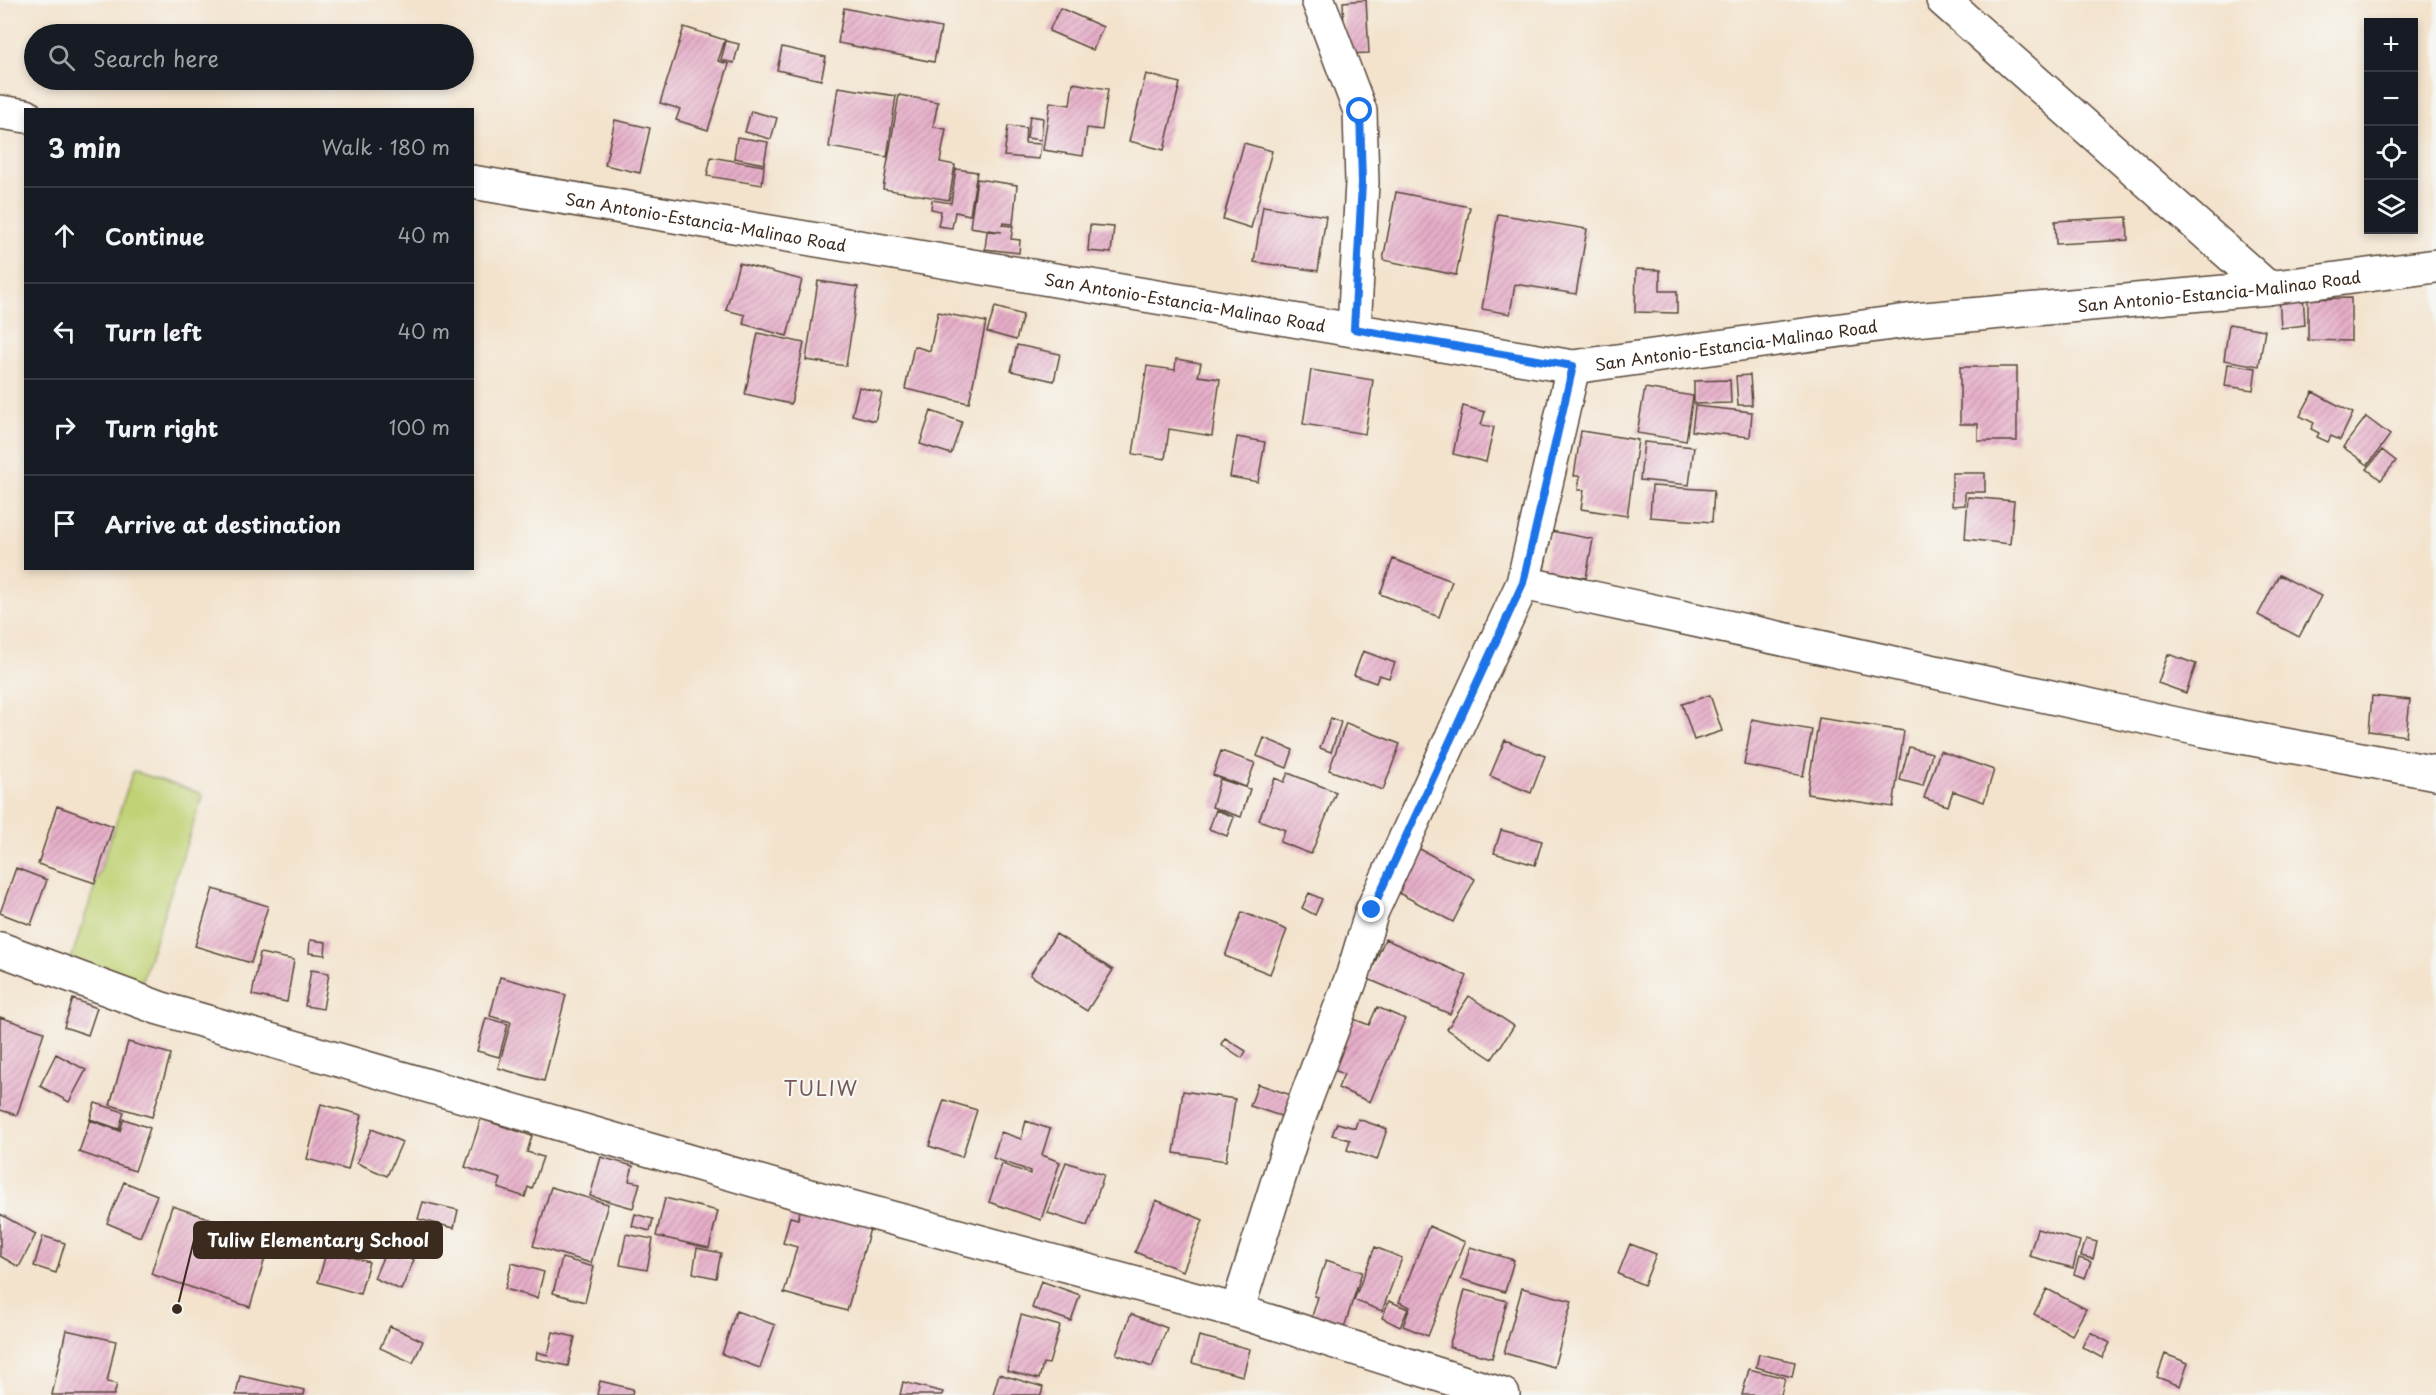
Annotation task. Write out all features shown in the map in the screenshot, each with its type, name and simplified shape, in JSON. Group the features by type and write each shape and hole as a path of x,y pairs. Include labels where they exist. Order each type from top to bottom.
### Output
{"street":[{"path":"1318,0 1360,111 1362,183 1354,329"},
{"path":"1943,0 2268,288"},
{"path":"0,112 24,116"},
{"name":"San Antonio-Estancia-Malinao Road","path":"474,182 1573,366 1914,320 2268,288 2436,266"},
{"path":"1237,1311 1293,1133 1353,974 1372,910 1523,583 1573,366"},
{"path":"1523,583 2192,727 2436,773"},
{"path":"0,949 159,1008 795,1192 1237,1311 1503,1395"}],"green space":[{"path":"133,771 203,794 141,983 71,959"}],"building":[{"path":"1366,0 1369,53 1345,54 1343,2"},
{"path":"844,8 941,28 934,62 838,43"},
{"path":"1060,8 1103,27 1093,50 1049,31"},
{"path":"684,27 725,40 718,61 729,64 708,130 676,120 680,109 660,103"},
{"path":"726,41 739,44 734,63 721,60"},
{"path":"782,47 826,57 821,80 777,70"},
{"path":"1146,74 1180,83 1164,150 1129,141"},
{"path":"1073,83 1108,89 1102,130 1087,128 1083,156 1043,150 1050,102 1070,105"},
{"path":"838,87 896,96 887,157 829,147"},
{"path":"899,95 938,102 933,127 946,129 940,162 955,165 949,200 883,189"},
{"path":"751,111 777,118 771,139 745,132"},
{"path":"1030,116 1043,118 1041,140 1027,138"},
{"path":"615,120 650,128 640,173 605,165"},
{"path":"1008,126 1026,128 1025,143 1041,144 1039,159 1004,156"},
{"path":"737,137 768,142 764,164 734,158"},
{"path":"1244,143 1272,151 1251,228 1223,219"},
{"path":"711,157 764,166 762,185 707,176"},
{"path":"956,169 977,172 970,215 955,212 952,228 938,226 941,211 931,209 932,200 951,203"},
{"path":"977,179 1017,185 1013,224 1003,223 1002,225 1013,226 1011,239 1020,240 1019,253 985,249 987,231 1002,232 970,227"},
{"path":"1396,192 1470,207 1456,275 1383,260"},
{"path":"1263,206 1326,216 1318,271 1254,262"},
{"path":"1498,214 1587,229 1576,294 1515,284 1510,314 1482,309"},
{"path":"2127,217 2128,240 2056,244 2055,221"},
{"path":"1090,225 1114,227 1111,253 1088,251"},
{"path":"739,263 802,280 787,336 743,324 745,315 726,310"},
{"path":"1636,269 1660,270 1660,291 1677,291 1677,313 1635,312"},
{"path":"818,281 858,287 846,366 806,360"},
{"path":"2303,294 2305,325 2281,328 2279,295"},
{"path":"2351,298 2351,341 2308,340 2308,299"},
{"path":"995,307 1023,315 1016,340 987,332"},
{"path":"938,312 986,322 969,403 905,389 914,346 930,351"},
{"path":"2229,324 2265,330 2259,366 2224,360"},
{"path":"758,333 804,343 791,404 745,394"},
{"path":"1017,345 1060,354 1054,381 1011,371"},
{"path":"1176,359 1201,363 1198,376 1220,379 1212,436 1169,429 1165,459 1133,454 1147,366 1175,370"},
{"path":"2228,364 2256,368 2253,390 2225,386"},
{"path":"1960,367 2017,367 2017,441 1978,441 1978,424 1960,424"},
{"path":"1311,370 1373,380 1365,434 1303,424"},
{"path":"1750,375 1752,405 1738,405 1736,376"},
{"path":"1730,380 1731,403 1694,404 1694,381"},
{"path":"859,387 882,393 875,421 852,415"},
{"path":"1645,388 1693,396 1686,441 1637,433"},
{"path":"2313,392 2353,413 2340,440 2331,436 2328,442 2317,437 2319,433 2311,429 2314,423 2300,416"},
{"path":"1463,406 1485,412 1481,425 1494,427 1486,462 1453,454"},
{"path":"1695,406 1752,412 1750,437 1692,431"},
{"path":"931,411 962,422 951,454 920,444"},
{"path":"2366,417 2390,435 2368,465 2343,447"},
{"path":"1581,431 1638,440 1627,516 1581,509 1584,490 1578,490 1580,476 1574,476"},
{"path":"1237,437 1265,442 1258,482 1230,477"},
{"path":"1644,442 1694,447 1689,485 1640,480"},
{"path":"2382,450 2396,461 2381,480 2367,469"},
{"path":"1952,473 1985,473 1985,492 1965,492 1965,505 1952,506"},
{"path":"1652,486 1714,490 1712,522 1650,517"},
{"path":"1968,497 2014,501 2010,544 1965,539"},
{"path":"1551,531 1593,539 1586,578 1544,570"},
{"path":"1393,559 1452,581 1439,617 1380,594"},
{"path":"2279,575 2321,596 2299,637 2258,615"},
{"path":"1363,651 1395,663 1389,678 1379,675 1376,683 1354,675"},
{"path":"2168,654 2196,664 2186,693 2158,683"},
{"path":"1710,695 1722,731 1694,740 1682,704"},
{"path":"2372,696 2410,700 2406,736 2369,731"},
{"path":"1331,718 1341,722 1331,752 1320,748"},
{"path":"1819,718 1904,731 1893,807 1807,794"},
{"path":"1752,719 1812,730 1803,776 1744,765"},
{"path":"1346,723 1400,744 1383,790 1329,770"},
{"path":"1264,738 1293,750 1287,768 1257,756"},
{"path":"1505,740 1545,756 1531,793 1490,776"},
{"path":"1909,747 1932,753 1923,786 1900,780"},
{"path":"1221,751 1255,763 1246,787 1213,775"},
{"path":"1940,751 1994,770 1984,802 1953,791 1948,806 1924,798"},
{"path":"1288,773 1336,792 1311,854 1280,842 1285,830 1259,820 1275,778 1284,782"},
{"path":"1220,779 1250,789 1241,817 1212,807"},
{"path":"57,806 113,826 95,883 38,864"},
{"path":"1216,810 1234,817 1227,836 1209,829"},
{"path":"1501,830 1542,841 1535,865 1494,853"},
{"path":"1418,848 1475,879 1453,922 1395,891"},
{"path":"16,868 47,880 31,925 0,913"},
{"path":"213,889 268,906 251,963 195,946"},
{"path":"1309,893 1322,899 1315,915 1302,908"},
{"path":"1242,912 1287,930 1270,974 1225,956"},
{"path":"1056,934 1113,970 1087,1011 1030,975"},
{"path":"1385,939 1467,976 1450,1014 1368,979"},
{"path":"310,940 326,942 325,955 309,953"},
{"path":"260,953 294,960 287,1002 252,995"},
{"path":"311,970 329,973 323,1009 305,1006"},
{"path":"500,977 566,995 544,1081 498,1068 511,1022 490,1016"},
{"path":"1469,996 1514,1026 1492,1059 1447,1029"},
{"path":"73,999 97,1008 88,1035 64,1027"},
{"path":"1377,1007 1405,1019 1370,1102 1338,1088 1344,1074 1329,1068 1351,1018 1369,1025"},
{"path":"0,1017 44,1032 17,1115 0,1110"},
{"path":"486,1018 508,1024 499,1057 477,1051"},
{"path":"1225,1038 1246,1051 1242,1058 1221,1044"},
{"path":"128,1042 171,1054 152,1117 110,1105"},
{"path":"56,1054 86,1070 69,1102 40,1086"},
{"path":"1258,1084 1294,1096 1287,1118 1250,1106"},
{"path":"1183,1091 1235,1099 1226,1161 1174,1153"},
{"path":"944,1100 977,1110 962,1157 929,1146"},
{"path":"95,1103 124,1112 119,1129 90,1119"},
{"path":"321,1104 362,1115 348,1170 307,1159"},
{"path":"124,1119 150,1128 135,1171 79,1152 90,1120 120,1131"},
{"path":"481,1119 532,1136 527,1152 543,1157 532,1189 528,1187 525,1197 498,1188 501,1179 465,1167"},
{"path":"1358,1119 1387,1129 1377,1160 1347,1150 1350,1140 1332,1135 1337,1123 1355,1128"},
{"path":"1026,1121 1050,1129 1042,1155 1060,1162 1041,1220 989,1202 1002,1164 1030,1174 1030,1171 993,1158 1001,1132 1021,1139"},
{"path":"372,1129 402,1142 387,1176 357,1163"},
{"path":"601,1157 633,1166 629,1181 640,1183 633,1208 590,1196"},
{"path":"1066,1162 1104,1175 1087,1226 1048,1213"},
{"path":"124,1182 157,1195 140,1237 107,1223"},
{"path":"551,1187 608,1204 591,1263 533,1246"},
{"path":"665,1198 718,1211 709,1248 656,1236"},
{"path":"1156,1200 1203,1220 1183,1271 1135,1252"},
{"path":"423,1202 458,1210 454,1228 418,1219"},
{"path":"802,1205 871,1225 847,1311 784,1293 797,1247 783,1243 790,1217 798,1219"},
{"path":"172,1206 271,1239 250,1307 151,1274"},
{"path":"0,1214 36,1234 19,1267 0,1256"},
{"path":"635,1214 653,1219 650,1231 632,1226"},
{"path":"1429,1226 1465,1242 1428,1336 1403,1326 1410,1307 1399,1302"},
{"path":"2037,1229 2080,1241 2073,1268 2029,1256"},
{"path":"626,1234 653,1239 647,1270 620,1265"},
{"path":"43,1236 65,1243 56,1273 34,1266"},
{"path":"2086,1239 2097,1242 2093,1259 2081,1256"},
{"path":"1630,1244 1656,1254 1644,1285 1618,1274"},
{"path":"1375,1247 1402,1258 1382,1311 1354,1300"},
{"path":"1470,1247 1514,1260 1505,1292 1461,1279"},
{"path":"387,1248 414,1260 401,1290 374,1278"},
{"path":"697,1248 721,1253 716,1278 693,1273"},
{"path":"327,1250 369,1262 360,1294 318,1282"},
{"path":"562,1258 594,1267 585,1302 553,1293"},
{"path":"2079,1258 2091,1262 2085,1278 2074,1274"},
{"path":"1326,1260 1362,1272 1342,1334 1310,1323 1318,1297 1314,1296"},
{"path":"512,1263 544,1272 537,1298 505,1289"},
{"path":"1041,1281 1080,1295 1071,1321 1032,1308"},
{"path":"1522,1288 1572,1301 1554,1367 1504,1353"},
{"path":"2047,1289 2086,1309 2072,1335 2034,1314"},
{"path":"1465,1290 1507,1301 1492,1358 1449,1347"},
{"path":"1389,1301 1408,1309 1400,1327 1382,1318"},
{"path":"736,1311 775,1325 760,1368 722,1354"},
{"path":"1131,1314 1167,1328 1152,1367 1116,1354"},
{"path":"1021,1315 1060,1326 1049,1364 1043,1363 1039,1379 1007,1371"},
{"path":"390,1326 423,1341 413,1363 380,1348"},
{"path":"66,1330 116,1341 107,1382 117,1384 114,1395 52,1395"},
{"path":"553,1332 575,1337 568,1366 536,1359 537,1352 548,1355"},
{"path":"2090,1332 2110,1343 2102,1358 2082,1347"},
{"path":"1199,1336 1250,1349 1243,1376 1192,1363"},
{"path":"1759,1354 1795,1362 1792,1377 1756,1367"},
{"path":"2165,1354 2188,1363 2180,1386 2157,1377"},
{"path":"1749,1369 1785,1378 1781,1395 1742,1395"},
{"path":"999,1374 1043,1387 1041,1395 993,1395"},
{"path":"240,1376 305,1390 304,1395 236,1395"},
{"path":"600,1381 633,1389 632,1395 597,1395"},
{"path":"903,1382 943,1392 942,1395 900,1395"}],"place":[{"name":"Tuliw Elementary School","path":"177,1309"}],"district":[{"name":"TULIW","path":"821,1088"}],"route":[{"path":"1360,111 1362,183 1354,329 1573,366 1523,583 1372,910"}]}
